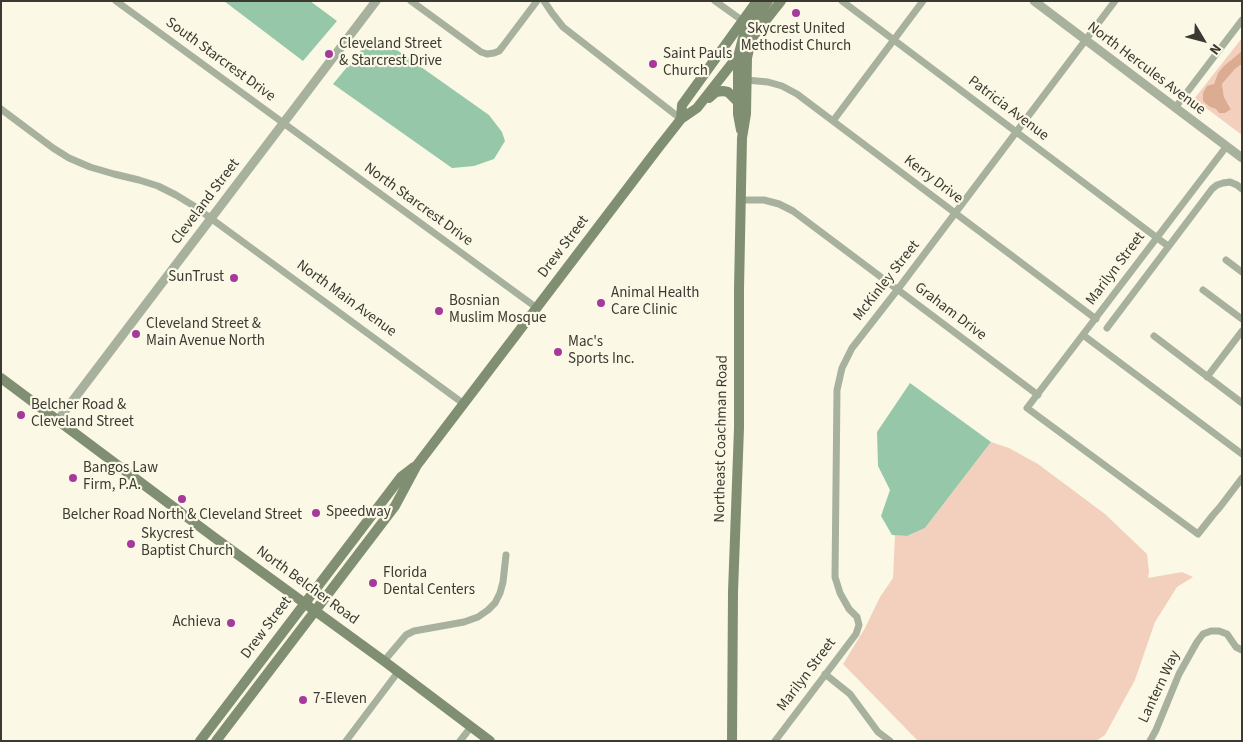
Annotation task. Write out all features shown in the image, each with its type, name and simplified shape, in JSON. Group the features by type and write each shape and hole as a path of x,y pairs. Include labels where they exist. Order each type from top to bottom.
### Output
{"main road":[{"name":"Drew Street","path":"681,118 682,105 757,1"},
{"name":"Drew Street","path":"216,741 395,506 417,464 681,118 697,108 752,40 776,3"},
{"name":"Drew Street","path":"738,57 748,28 776,3"},
{"name":"Northeast Coachman Road","path":"732,741 733,592 739,428 742,138 746,114 747,58 752,40"},
{"name":"Northeast Coachman Road","path":"738,57 738,114 742,138"},
{"path":"697,108 716,92 723,90 728,92 738,102"},
{"name":"North Belcher Road","path":"1,378 490,741"},
{"name":"Drew Street","path":"200,741 401,477 417,464"}],"street":[{"name":"South Starcrest Drive","path":"116,1 283,124"},
{"name":"Cleveland Street","path":"58,420 376,1"},
{"path":"411,1 481,52 487,54 494,54 499,51 538,1"},
{"path":"544,1 563,27 681,118"},
{"path":"715,1 743,21"},
{"name":"Patricia Avenue","path":"842,1 1168,246"},
{"path":"833,122 923,1"},
{"name":"North Hercules Avenue","path":"1034,1 1242,158"},
{"name":"McKinley Street","path":"859,625 857,617 849,609 840,593 835,577 837,390 842,368 852,348 1116,1"},
{"path":"1175,108 1242,20"},
{"name":"Kerry Drive","path":"746,80 768,82 782,86 797,94 1096,319"},
{"name":"North Main Avenue","path":"1,109 69,158 90,167 158,186 176,195 211,218 464,404"},
{"name":"North Starcrest Drive","path":"283,124 536,308"},
{"name":"Marilyn Street","path":"1226,147 1028,408 1198,534 1242,478"},
{"path":"1107,328 1212,189 1218,185 1230,182 1242,189"},
{"name":"Graham Drive","path":"741,200 764,200 779,204 793,211 1038,394"},
{"path":"1226,260 1242,272"},
{"path":"1203,290 1242,319"},
{"path":"1207,377 1242,331"},
{"path":"1083,335 1242,454"},
{"path":"1154,336 1242,403"},
{"path":"384,661 406,635 414,631 464,622 478,617 488,610 495,603 500,593 506,555"},
{"name":"Marilyn Street","path":"775,741 856,634 859,625"},
{"name":"Lantern Way","path":"1150,741 1179,674 1203,634 1211,630 1219,631 1226,634 1236,647 1242,650"},
{"path":"346,741 398,672"},
{"path":"825,674 850,694 878,732 890,741"},
{"path":"460,741 471,726"}],"shaded area":[{"path":"224,1 310,1 337,21 303,61"},
{"path":"380,38 489,115 502,132 505,141 494,159 474,166 452,168 333,84 371,39"},
{"path":"1242,38 1242,51 1218,73 1210,107 1216,109 1231,108 1224,97 1222,84 1242,64 1242,135 1194,99"},
{"path":"1242,51 1242,64 1222,84 1224,97 1231,109 1225,113 1219,113 1203,101 1203,93 1207,86 1214,84 1218,73 1224,66"},
{"path":"910,383 991,442 925,528 907,536 892,535 881,516 890,490 878,466 877,432"},
{"path":"991,442 1009,448 1038,464 1105,514 1147,554 1148,578 1182,572 1193,577 1177,587 1155,622 1135,680 1105,735 1096,741 918,741 843,664 865,628 880,597 893,578 895,535 907,536 925,528"}],"place":[{"name":"Skycrest United Methodist Church","path":"796,13"},
{"name":"Cleveland Street & Starcrest Drive","path":"329,54"},
{"name":"Saint Pauls Church","path":"653,64"},
{"name":"SunTrust","path":"234,278"},
{"name":"Animal Health Care Clinic","path":"601,303"},
{"name":"Bosnian Muslim Mosque","path":"439,311"},
{"name":"Cleveland Street & Main Avenue North","path":"136,334"},
{"name":"Mac's Sports Inc.","path":"558,352"},
{"name":"Belcher Road & Cleveland Street","path":"21,415"},
{"name":"Bangos Law Firm, P.A.","path":"73,478"},
{"name":"Belcher Road North & Cleveland Street","path":"182,499"},
{"name":"Speedway","path":"316,513"},
{"name":"Skycrest Baptist Church","path":"131,544"},
{"name":"Florida Dental Centers","path":"373,583"},
{"name":"Achieva","path":"231,623"},
{"name":"7-Eleven","path":"303,700"}]}
